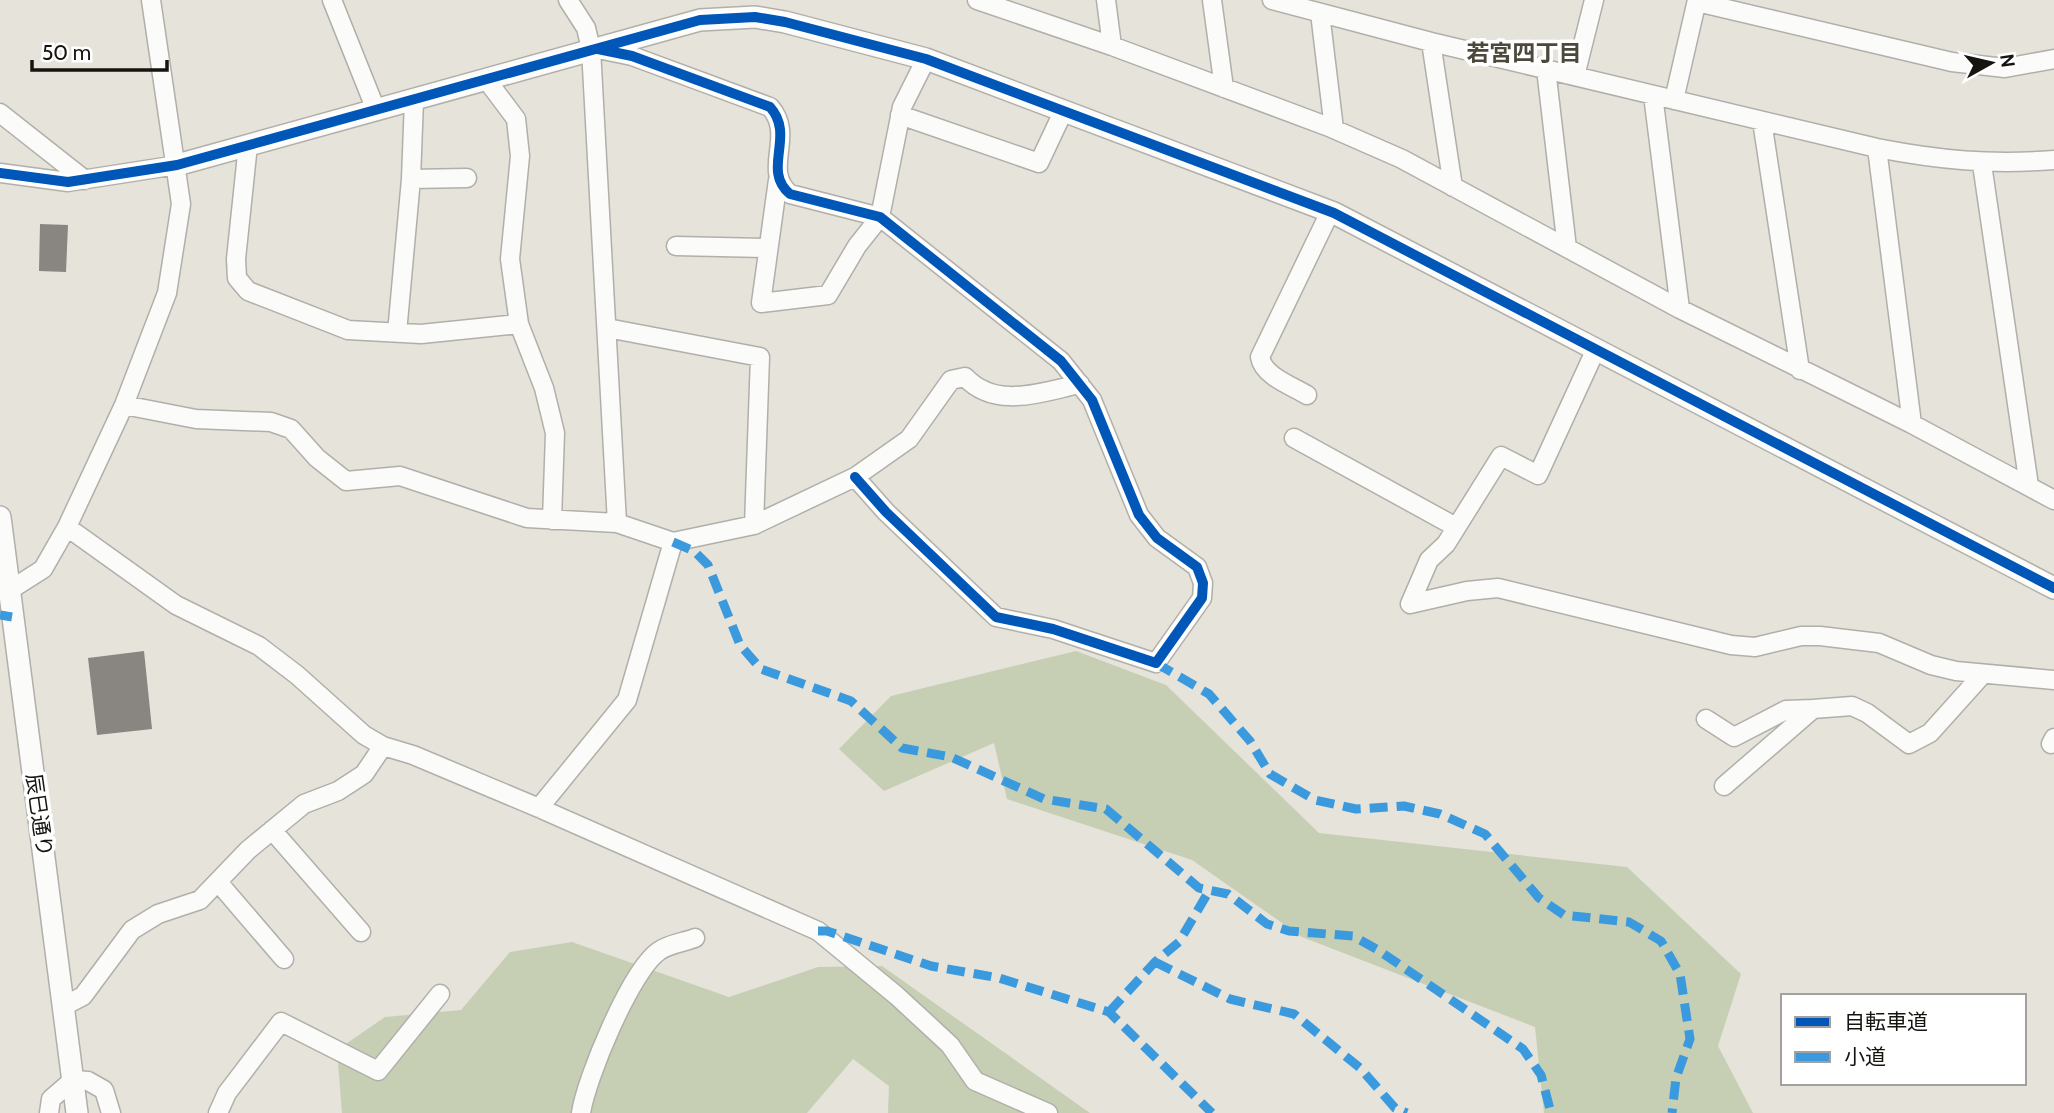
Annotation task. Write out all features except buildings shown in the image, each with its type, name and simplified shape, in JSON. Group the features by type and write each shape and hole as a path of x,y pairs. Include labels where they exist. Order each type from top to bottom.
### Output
{"street":[{"path":"10,590 43,569 67,527 124,405 167,293 181,204 151,0"},
{"path":"332,0 376,110"},
{"path":"568,0 586,28 591,49 617,523"},
{"path":"977,0 996,3 1334,129 1402,159 1680,309 1912,424 2054,500"},
{"path":"1106,0 1112,46"},
{"path":"1212,0 1224,88"},
{"path":"1272,0 1431,42 1877,148 1942,161 1982,164 2054,160"},
{"path":"1575,76 1594,0"},
{"path":"1674,100 1697,1 1952,62 2005,68 2054,59"},
{"path":"1320,13 1334,129"},
{"path":"0,173 68,182 177,165 700,20 755,17 926,59 1330,212 2054,588"},
{"path":"1431,42 1453,187"},
{"path":"591,49 632,56 770,107 778,116 782,139 761,303 828,295 856,246 880,217 900,115 926,59"},
{"path":"1546,69 1567,248"},
{"path":"486,79 516,119 520,156 510,259 519,324 544,388 555,432 552,520"},
{"path":"1653,95 1680,309"},
{"path":"397,332 411,179 414,100"},
{"path":"900,115 1039,163 1063,112"},
{"path":"0,113 85,180"},
{"path":"1762,121 1800,370"},
{"path":"248,145 237,278 248,291 348,330 421,334 519,324"},
{"path":"1877,148 1912,424"},
{"path":"1982,164 2029,486"},
{"path":"411,179 467,178"},
{"path":"778,180 790,194 880,217 1061,361 1092,400 1108,433 1139,515 1157,538 1197,567 1203,583 1202,598 1156,663 1053,629 996,617 886,512 855,477"},
{"path":"1307,395 1269,373 1261,364 1260,357 1330,212"},
{"path":"676,246 768,248"},
{"path":"607,328 760,356 754,525"},
{"path":"1597,349 1538,475 1501,456 1446,544 1429,561 1410,604 1467,591 1498,588 1731,645 1755,647 1801,636 1820,636 1879,643 1931,665 1983,674 2054,680"},
{"path":"124,405 196,419 271,422 290,429 317,458 346,481 400,475 527,518 617,523 673,542 754,525 855,477 909,439 951,380 965,377 975,388 1006,398 1080,384"},
{"path":"1293,438 1456,527"},
{"name":"辰巳通り","path":"0,517 10,590 6,625 64,1006 77,1113"},
{"path":"67,527 176,605 259,646 297,675 364,735 383,746 413,755 539,808 818,931 897,996 950,1045 975,1081 1048,1113"},
{"path":"539,808 627,700 673,542"},
{"path":"1706,719 1734,737 1786,710 1852,706 1867,713 1909,744 1930,733 1983,674"},
{"path":"1724,786 1814,709"},
{"path":"64,1006 83,996 132,930 158,914 200,900 272,830 304,804 338,791 364,774 383,746"},
{"path":"272,830 361,932"},
{"path":"218,882 284,959"},
{"path":"581,1113 585,1092 616,1016 640,975 659,951 695,938"},
{"path":"218,1113 227,1093 281,1022 378,1071 440,994"},
{"path":"49,1113 51,1099 73,1080 88,1080 104,1090 111,1113"}],"green space":[{"path":"1076,651 1166,685 1319,833 1627,867 1741,974 1718,1046 1753,1113 1544,1113 1535,1027 1302,937 1192,860 1007,799 994,743 884,791 839,749 891,696"},
{"path":"572,942 729,997 818,967 882,966 1090,1113 888,1113 889,1086 853,1059 807,1113 342,1113 337,1050 385,1017 461,1010 510,952"}],"marked path":[{"path":"673,542 694,551 708,565 740,645 761,669 851,701 902,748 951,757 1044,799 1106,809 1199,888 1228,894 1267,924 1289,931 1353,936 1378,950 1523,1049 1541,1075 1551,1113"},
{"path":"0,615 12,617"},
{"path":"1156,663 1209,694 1250,741 1270,774 1315,800 1356,809 1404,806 1440,814 1485,834 1539,898 1564,915 1629,922 1661,941 1680,974 1690,1039 1676,1078 1672,1113"},
{"path":"1109,1012 1155,962 1179,942 1209,891"},
{"path":"818,931 827,931 931,966 999,978 1109,1012 1212,1113"},
{"path":"1155,962 1230,999 1294,1014 1360,1068 1395,1108 1407,1113"}],"cycle path":[{"path":"0,173 68,182 177,165 700,20 755,17 785,22 926,59 1334,213 2054,588"},
{"path":"598,49 632,56 770,107 780,129 778,174 782,185 790,194 880,217 1061,361 1092,400 1139,515 1157,538 1197,567 1203,583 1202,598 1156,663 1053,629 996,617 886,512 855,477"}],"district":[{"name":"若宮四丁目","path":"1524,53"}]}
